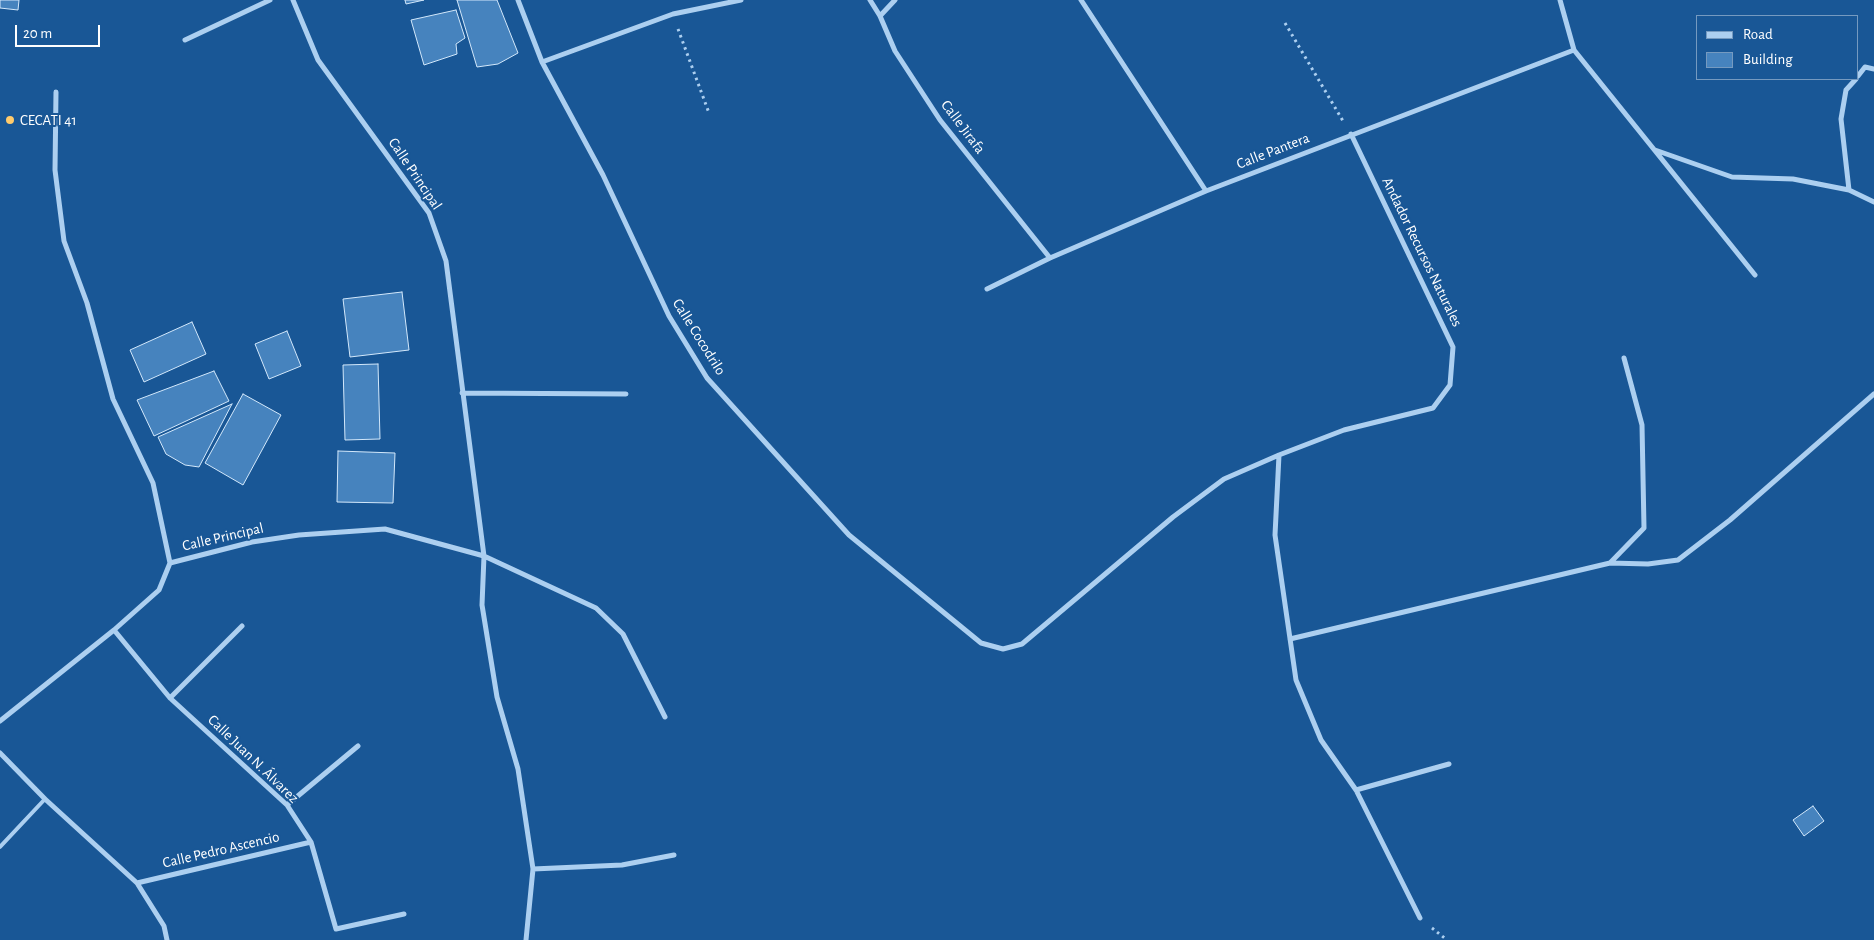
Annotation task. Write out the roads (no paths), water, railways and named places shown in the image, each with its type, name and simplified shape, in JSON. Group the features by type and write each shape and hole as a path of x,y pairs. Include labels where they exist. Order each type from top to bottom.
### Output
{"street":[{"path":"184,40 270,0"},
{"name":"Calle Principal","path":"293,0 318,60 429,213 446,261 484,556"},
{"name":"Calle Cocodrilo","path":"518,0 542,62 603,175 669,316 707,378 849,535 981,643 1003,649 1022,644 1173,516 1224,479 1279,455"},
{"path":"542,62 673,14 741,0"},
{"name":"Calle Jirafa","path":"870,0 880,16 895,51 940,120 1050,258"},
{"path":"880,16 895,0"},
{"path":"1081,0 1206,191"},
{"path":"1560,0 1574,50 1755,275"},
{"name":"Calle Pantera","path":"987,289 1050,258 1206,191 1574,50"},
{"path":"1859,74 1865,67 1874,69"},
{"path":"1849,190 1841,119 1846,90 1854,80"},
{"path":"56,92 55,170 64,241 87,302 113,399 153,483 170,563"},
{"name":"Andador Recursos Naturales","path":"1279,455 1344,430 1433,408 1450,385 1453,347 1351,134"},
{"path":"1654,150 1732,177 1793,179 1849,190 1874,202"},
{"path":"1610,563 1644,528 1642,425 1624,358"},
{"path":"462,393 626,394"},
{"path":"1290,639 1610,563 1648,564 1678,560 1730,520 1874,394"},
{"path":"1279,455 1275,534 1296,680 1322,740 1356,790 1420,918"},
{"name":"Calle Principal","path":"0,721 114,630 159,590 170,563 252,542 299,534 385,529 484,556 596,608 623,634 665,717"},
{"path":"484,556 482,605 497,697 518,769 533,869 526,940"},
{"path":"170,698 242,626"},
{"name":"Calle Juan N. Álvarez","path":"114,630 170,698 287,805 311,842 336,929 404,914"},
{"path":"287,805 358,746"},
{"path":"0,753 45,799 137,883 164,926 167,940"},
{"path":"1356,790 1449,764"},
{"name":"Calle Pedro Ascencio","path":"137,883 311,842"},
{"path":"533,869 622,866 674,855"}],"lane":[{"path":"0,847 45,799"}],"place":[{"name":"CECATI 41","path":"10,120"}]}
